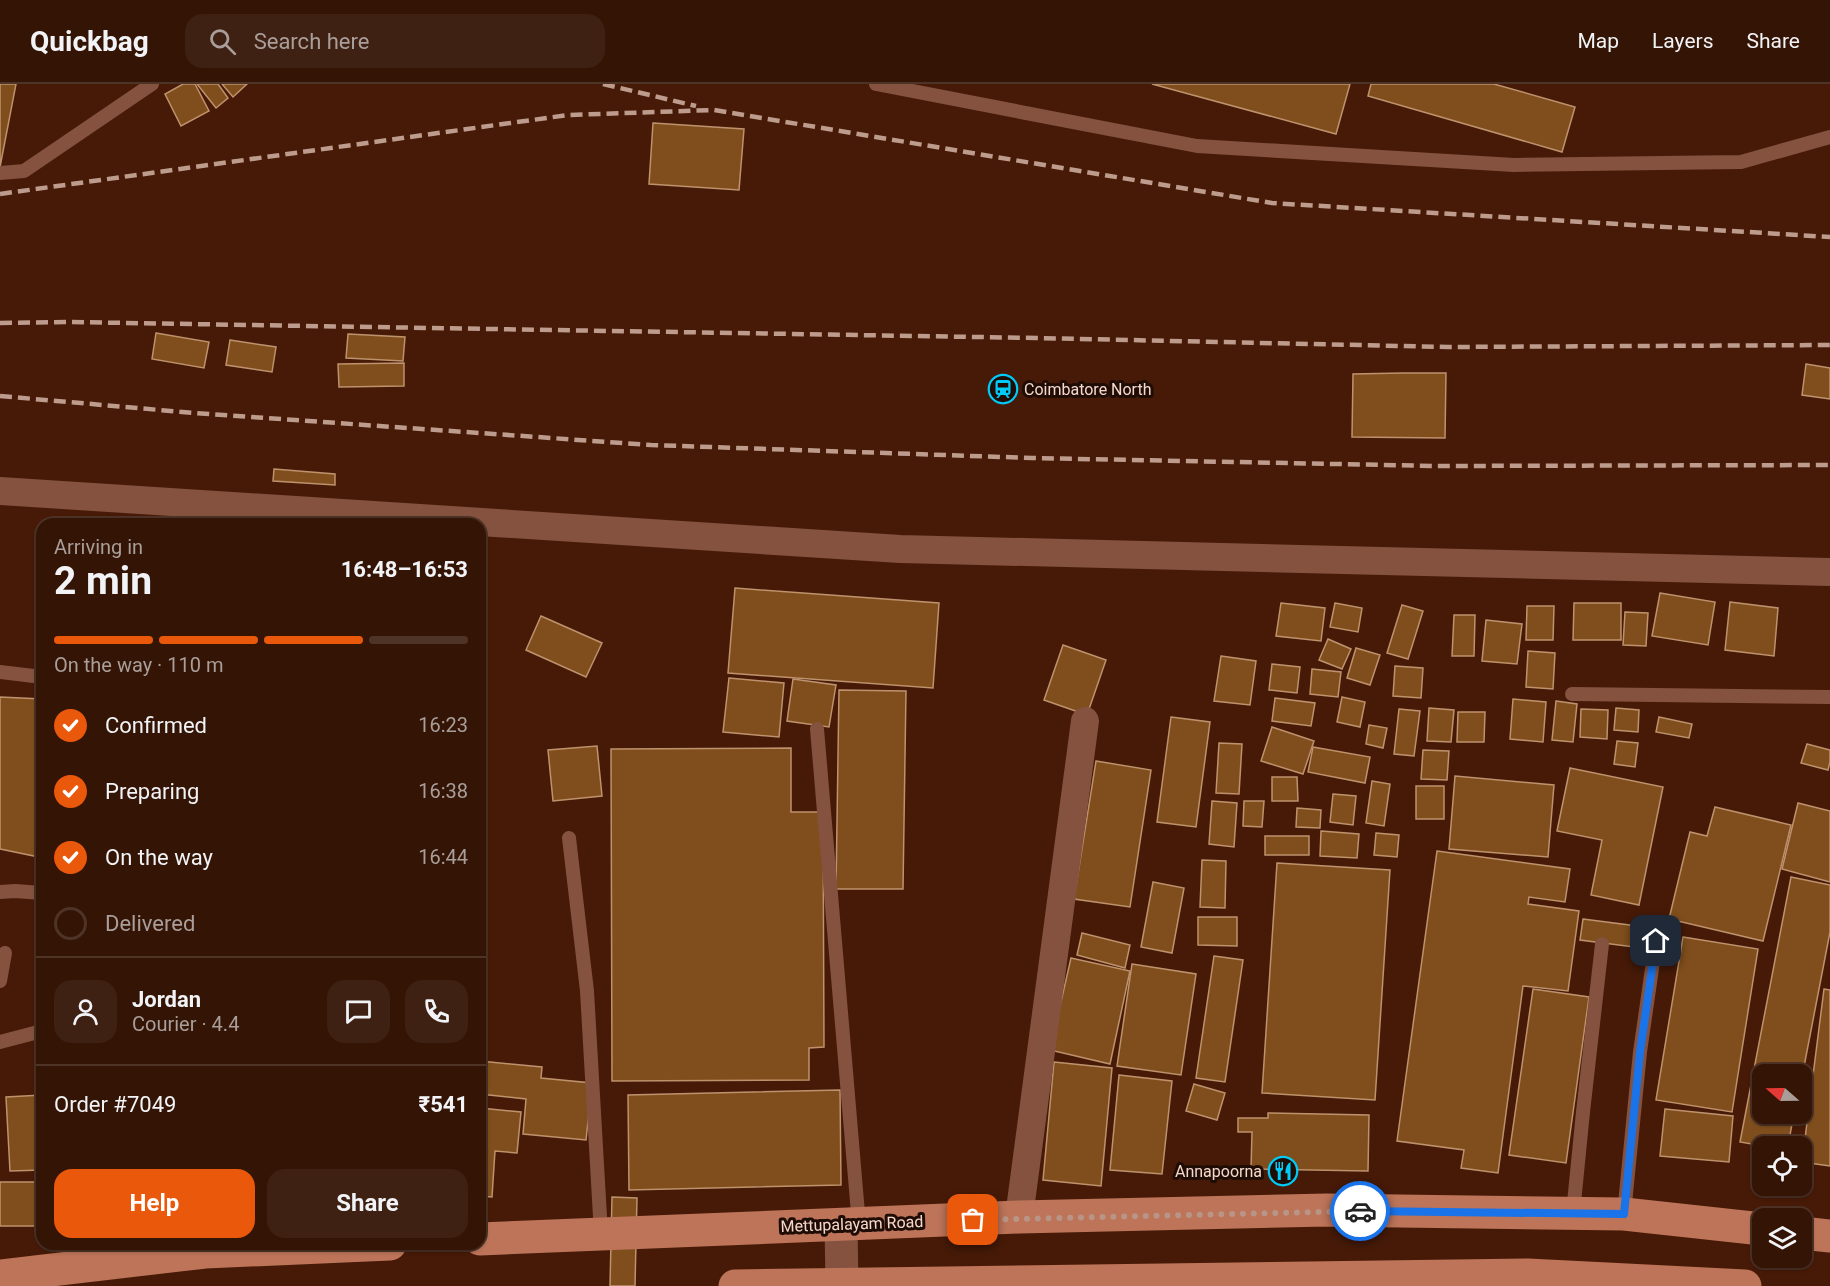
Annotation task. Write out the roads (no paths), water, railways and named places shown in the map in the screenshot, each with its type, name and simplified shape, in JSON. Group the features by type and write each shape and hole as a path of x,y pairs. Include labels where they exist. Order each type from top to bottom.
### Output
{"highway":[{"name":"Mettupalayam Road","path":"486,1239 1019,1217 1327,1210 1624,1214 1752,1228"},
{"path":"1812,1234 1830,1236"},
{"path":"0,1276 238,1250"},
{"path":"735,1286 1528,1275 1725,1285"}],"main road":[{"path":"842,1285 850,1225"}],"street":[{"path":"0,490 427,518"},
{"path":"486,522 900,549 1830,572"},
{"path":"1019,1217 1084,721"}],"lane":[{"path":"0,173 24,171 152,84"},
{"path":"876,84 1197,146 1502,164 1741,162 1830,137"},
{"path":"0,672 36,676"},
{"path":"1572,694 1830,697"},
{"path":"817,729 850,1225"},
{"path":"569,838 587,991 601,1234"},
{"path":"0,892 36,892"},
{"path":"1624,1214 1640,1052 1656,941"},
{"path":"1573,1213 1602,944"},
{"path":"0,981 5,953"},
{"path":"0,1042 36,1033"}],"railway":[{"path":"603,84 696,106"},
{"path":"0,194 568,115 714,110 1272,203 1830,237"},
{"path":"0,323 68,322 1037,338 1448,347 1830,345"},
{"path":"0,396 194,413 651,445 1032,458 1437,466 1830,465"}],"place":[{"name":"Coimbatore North","path":"1003,389"},
{"name":"Annapoorna","path":"1283,1171"}]}
